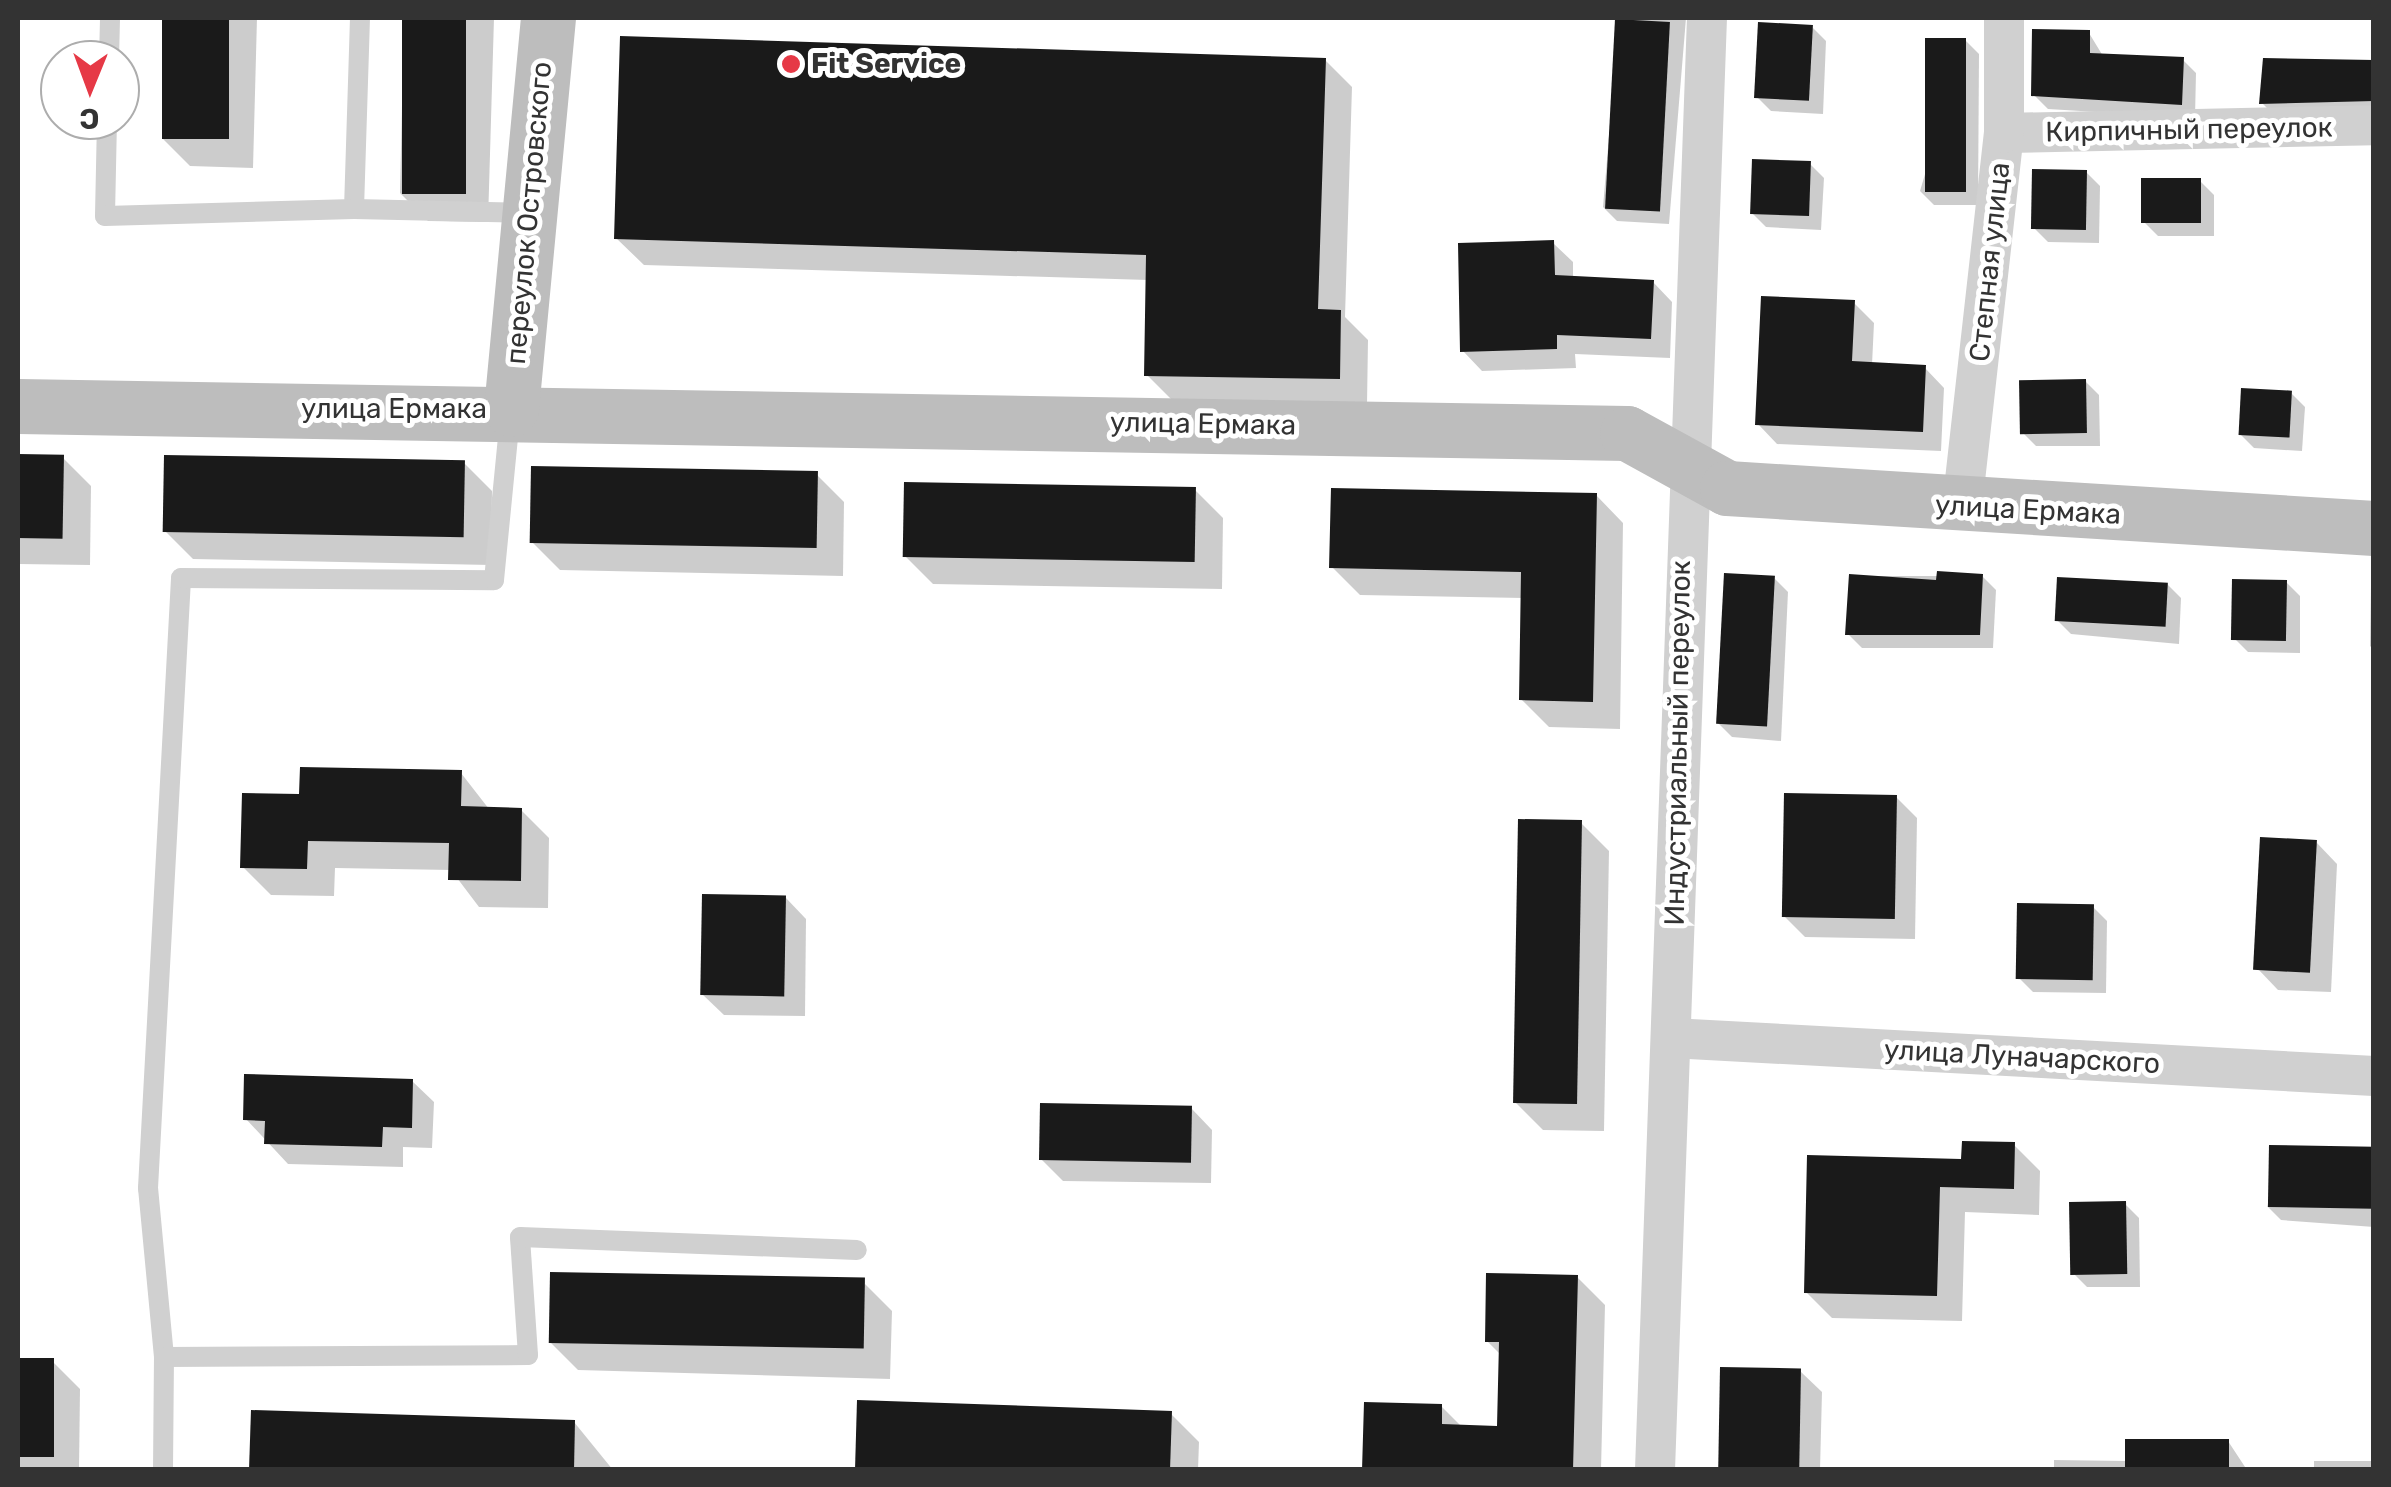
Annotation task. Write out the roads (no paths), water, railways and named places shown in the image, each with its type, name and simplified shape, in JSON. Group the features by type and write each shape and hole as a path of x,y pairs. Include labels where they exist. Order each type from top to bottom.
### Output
{"street":[{"name":"переулок Островского","path":"511,409 548,18"},
{"name":"Индустриальный переулок","path":"1655,1470 1686,459 1707,18"},
{"name":"Степная улица","path":"1962,507 2004,133 2004,18"},
{"name":"Кирпичный переулок","path":"2004,133 2374,124"},
{"name":"улица Ермака","path":"18,406 511,409 1628,434 1686,459 1727,488 1962,507 2374,528"},
{"name":"улица Луначарского","path":"1671,1038 2374,1076"}],"lane":[{"path":"354,209 360,18"},
{"path":"107,140 105,216 354,209 529,213"},
{"path":"163,1470 164,1357 148,1188 181,578 494,580 511,409"},
{"path":"164,1357 528,1355 520,1236 857,1250"}],"place":[{"name":"Fit Service","path":"791,64"}]}
